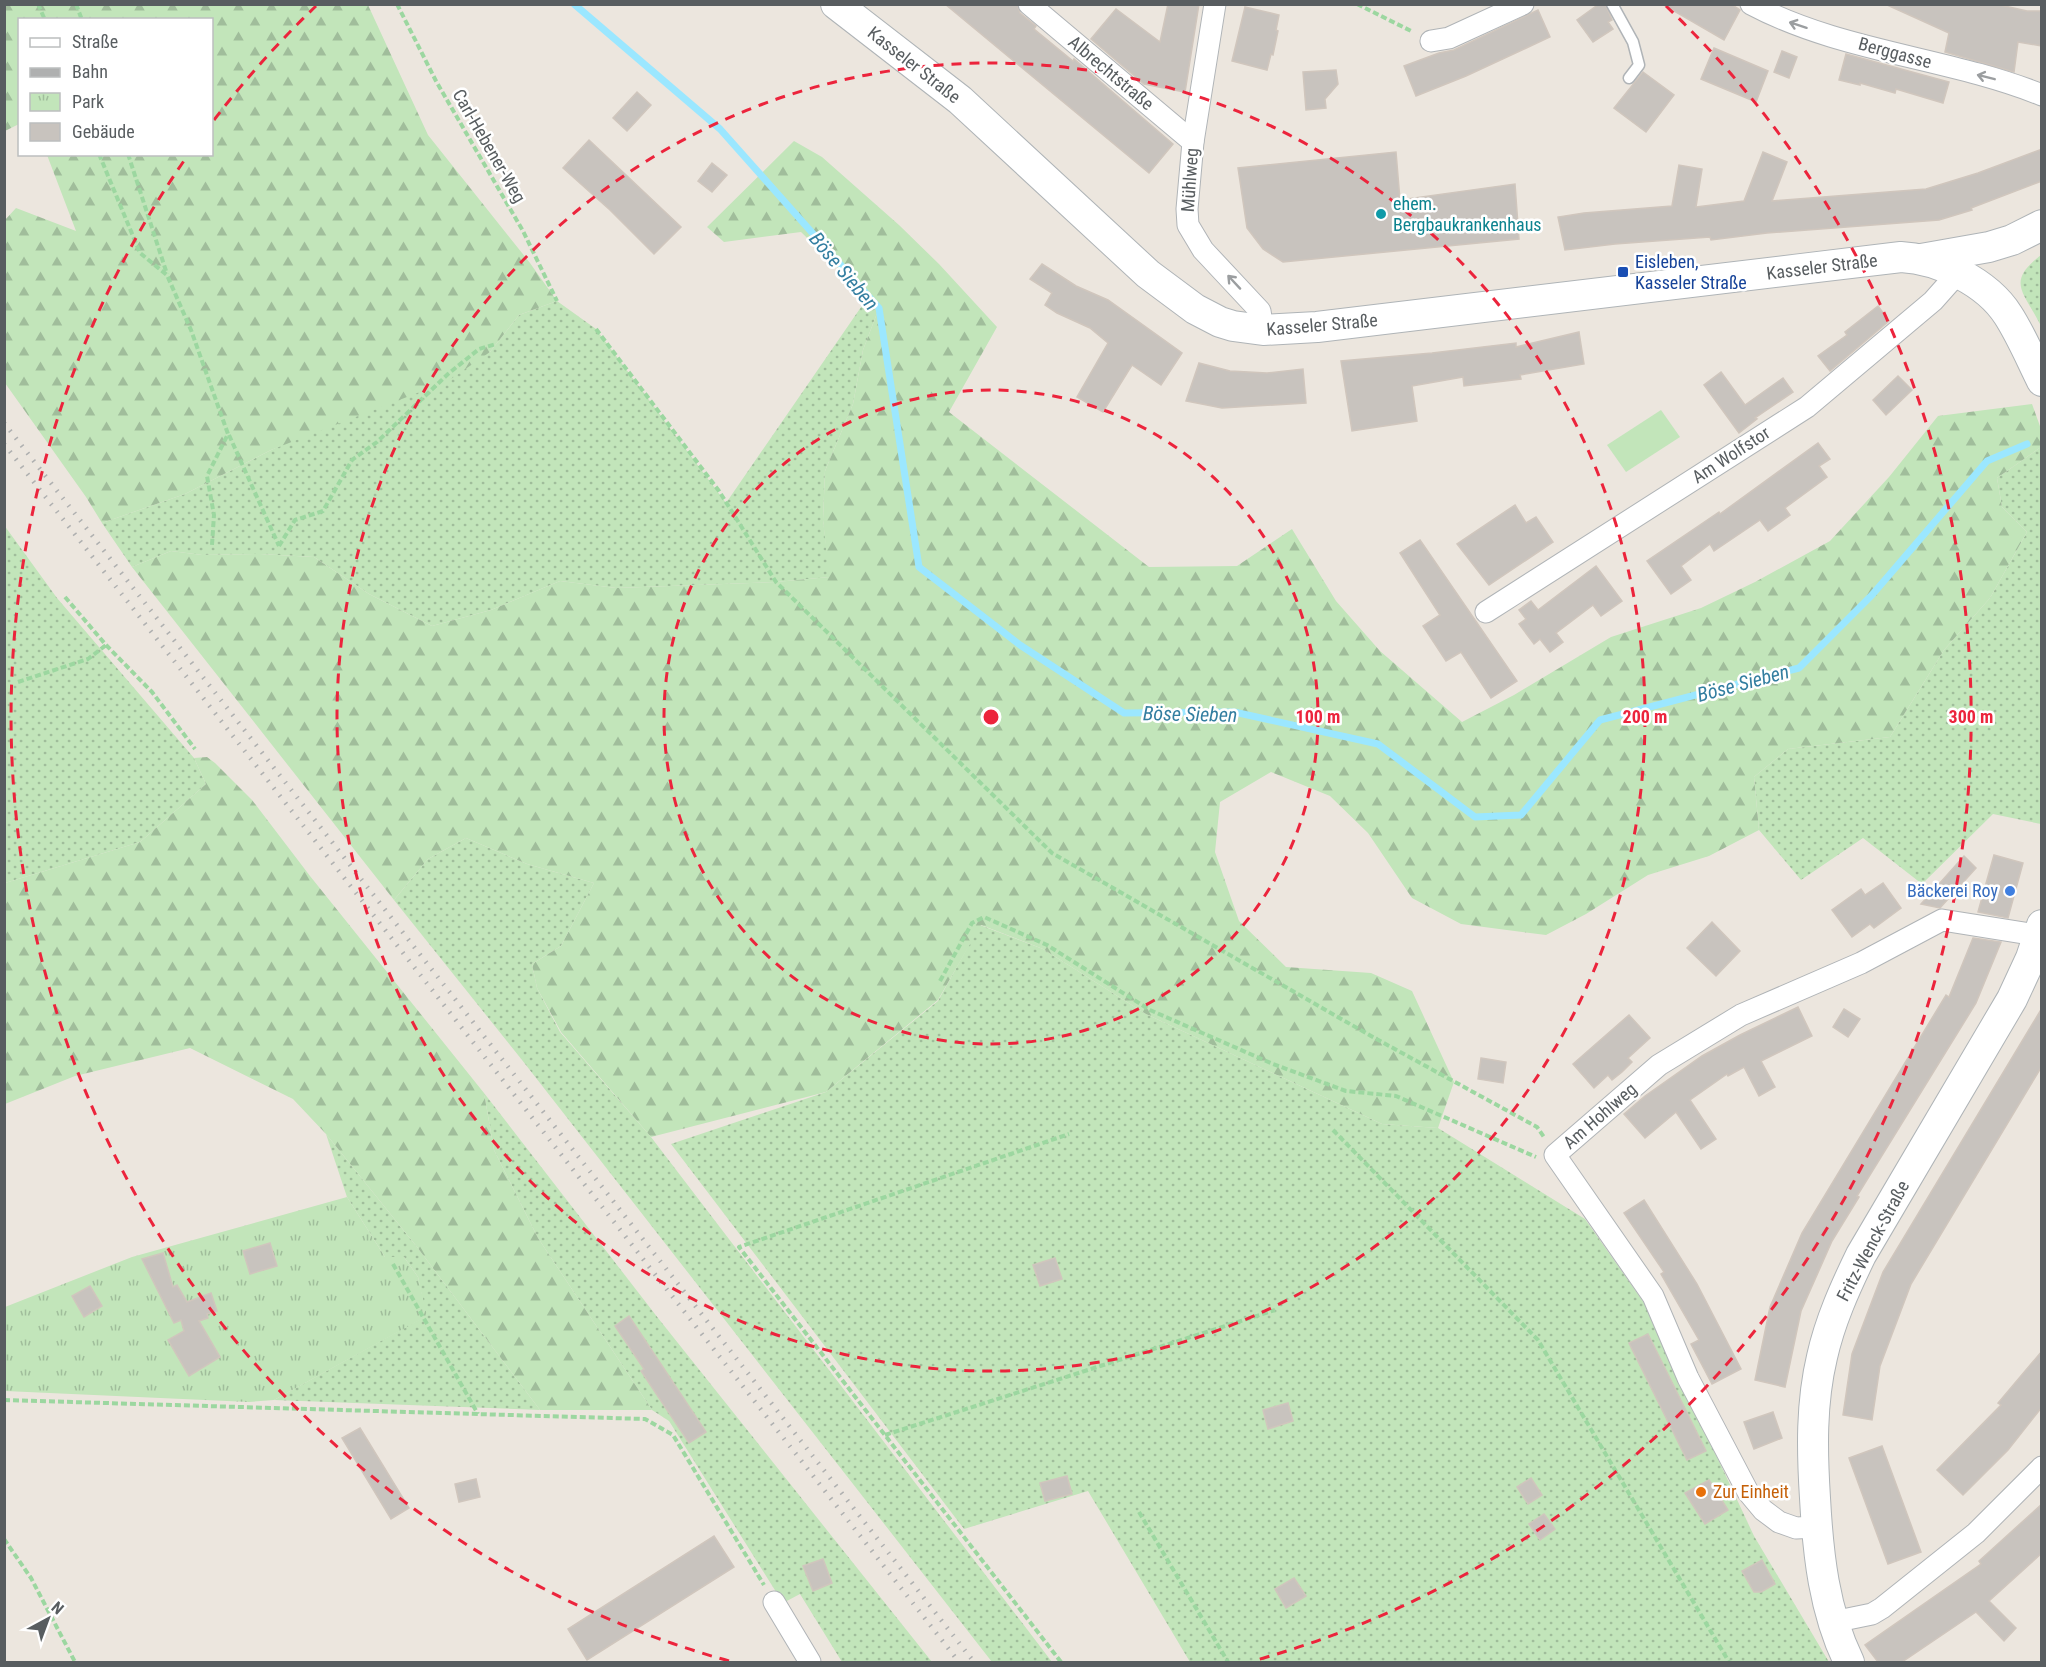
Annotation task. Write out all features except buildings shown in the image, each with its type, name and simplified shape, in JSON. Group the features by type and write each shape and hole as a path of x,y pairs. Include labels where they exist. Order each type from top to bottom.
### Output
{"main road":[{"name":"Kasseler Straße","path":"836,4 960,100 1116,246 1166,288 1195,309 1220,322 1247,329 1350,324 1889,259 1921,260 1989,247 2012,240 2042,225"},
{"name":"Kasseler Straße","path":"1921,260 1957,273 1984,289 1998,257 2012,240"},
{"path":"1984,289 2007,313 2042,381"},
{"name":"Fritz-Wenck-Straße","path":"1849,1662 1833,1622 1824,1584 1817,1527 1812,1443 1817,1382 1827,1338 1836,1311 1861,1255 2012,999 2041,932"}],"street":[{"name":"Albrechtstraße","path":"1029,4 1193,142"},
{"name":"Mühlweg","path":"1215,4 1193,142 1187,209 1190,230 1207,254 1260,311 1263,330"},
{"path":"1431,40 1449,38 1522,4"},
{"name":"Berggasse","path":"1751,4 1777,18 1856,43 2015,84 2042,95"},
{"name":"Am Wolfstor","path":"1486,612 1807,406 1933,301 1957,273"},
{"name":"Am Hohlweg","path":"1817,1527 1796,1528 1779,1522 1763,1510 1748,1492 1688,1378 1653,1296 1555,1155 1659,1065 1741,1015 1861,963 1942,920 2041,932"},
{"path":"1833,1622 1872,1614 1882,1608 1967,1540 2042,1467"},
{"path":"774,1602 810,1662"}],"lane":[{"path":"1612,4 1633,42 1639,65 1629,78"}],"path":[{"path":"38,4 44,18"},
{"name":"Carl-Hebener-Weg","path":"398,4 436,81 523,231 557,301"},
{"path":"1357,4 1431,40"},
{"path":"100,156 140,253 167,275"},
{"path":"129,156 167,275 191,330 228,434 279,546 295,520 323,511 352,460 377,442 448,374 479,349 496,344"},
{"path":"596,329 719,491 776,582 1052,853 1371,1036 1537,1127 1555,1155 1534,1157 1396,1096 1346,1091 1273,1064 1150,1010 1047,945 984,917 972,923 940,981"},
{"path":"212,545 214,515 207,476 228,434"},
{"path":"65,597 106,645 152,692 195,749"},
{"path":"18,682 88,659 106,645"},
{"path":"1333,1130 1539,1340 1728,1662"},
{"path":"1061,1662 739,1247 1069,1134"},
{"path":"393,1264 478,1414"},
{"path":"885,1435 1275,1310"},
{"path":"4,1400 645,1419 673,1435 774,1602"},
{"path":"1139,1512 1228,1662"},
{"path":"4,1539 31,1578 75,1662"}],"green space":[{"path":"5,4 368,5 428,135 530,263 557,301 519,315 490,352 448,381 271,450 185,494 102,523 5,383 5,220 16,208 76,231 47,156 213,156 213,18 18,18 18,124 5,131"},
{"path":"794,141 822,157 899,225 939,264 997,327 949,412 1149,567 1237,566 1292,529 1336,601 1380,651 1462,722 1514,695 1611,637 1701,608 1755,582 1830,541 1889,477 1938,416 2032,404 2041,429 2041,447 1997,478 2002,507 2027,532 1990,598 1944,650 1890,737 1788,749 1754,777 1759,830 1709,856 1648,875 1586,914 1546,935 1461,924 1412,898 1368,833 1330,796 1271,772 1220,802 1215,852 1239,921 1286,967 1371,973 1412,991 1454,1082 1438,1128 1382,1124 1146,1014 1043,949 981,925 938,1000 826,1092 651,1137 561,1032 537,988 532,964 561,946 594,883 527,864 466,838 428,859 394,900 132,567 171,551 202,555 260,554 314,557 369,594 432,626 491,610 560,581 616,588 776,582 829,577 823,520 825,471 853,404 863,350 879,308 801,232 724,242 707,227"},
{"path":"2041,255 2042,323 2040,324 2024,295 2021,280 2030,264"},
{"path":"868,297 879,308 863,350 853,404 825,471 823,520 830,577 776,582 616,588 560,581 491,610 432,626 369,594 314,557 260,554 202,555 171,551 132,567 102,523 185,494 271,450 490,352 519,315 557,301 596,329 726,503"},
{"path":"1661,410 1680,437 1626,472 1607,445"},
{"path":"2041,447 2041,824 1993,814 1922,884 1863,838 1801,880 1759,830 1754,777 1788,749 1890,737 1944,650 1990,598 2027,532 2002,507 1997,478"},
{"path":"4,525 57,598 194,758 206,784 140,842 5,883"},
{"path":"207,757 252,800 484,1093 494,1150 538,1238 652,1410 540,1410 417,1247 326,1134 293,1099 190,1048 75,1076 5,1104 5,883 140,842 206,784 194,758"},
{"path":"466,838 527,864 594,883 561,946 532,964 537,988 560,1032 651,1137 1052,1662 992,1662 522,1060 394,900 428,859"},
{"path":"980,925 1043,949 1146,1014 1382,1124 1438,1128 1585,1219 1647,1307 1754,1536 1829,1662 1190,1662 1088,1491 964,1529 671,1144 826,1092 938,1001"},
{"path":"484,1093 658,1318 932,1662 842,1662 800,1594 783,1603 669,1421 652,1410 538,1238 494,1150"},
{"path":"326,1134 417,1247 540,1410 274,1400 426,1316 418,1277 404,1257 385,1257 347,1197"},
{"path":"347,1197 385,1257 404,1257 418,1277 427,1316 274,1400 249,1402 5,1391 5,1307 132,1257"}],"waterway":[{"name":"Böse Sieben","path":"574,4 720,129 879,308 919,567 1020,645 1124,713 1234,712 1378,744 1475,817 1521,815 1600,720 1799,668 1872,595 1987,461 2027,444"}],"railway":[{"path":"4,423 974,1662"},
{"path":"4,444 959,1662"}],"place":[{"name":"ehem. Bergbaukrankenhaus","path":"1381,214"},
{"name":"Eisleben, Kasseler Straße","path":"1623,272"},
{"name":"Bäckerei Roy","path":"2010,891"},
{"name":"Zur Einheit","path":"1701,1492"}]}
